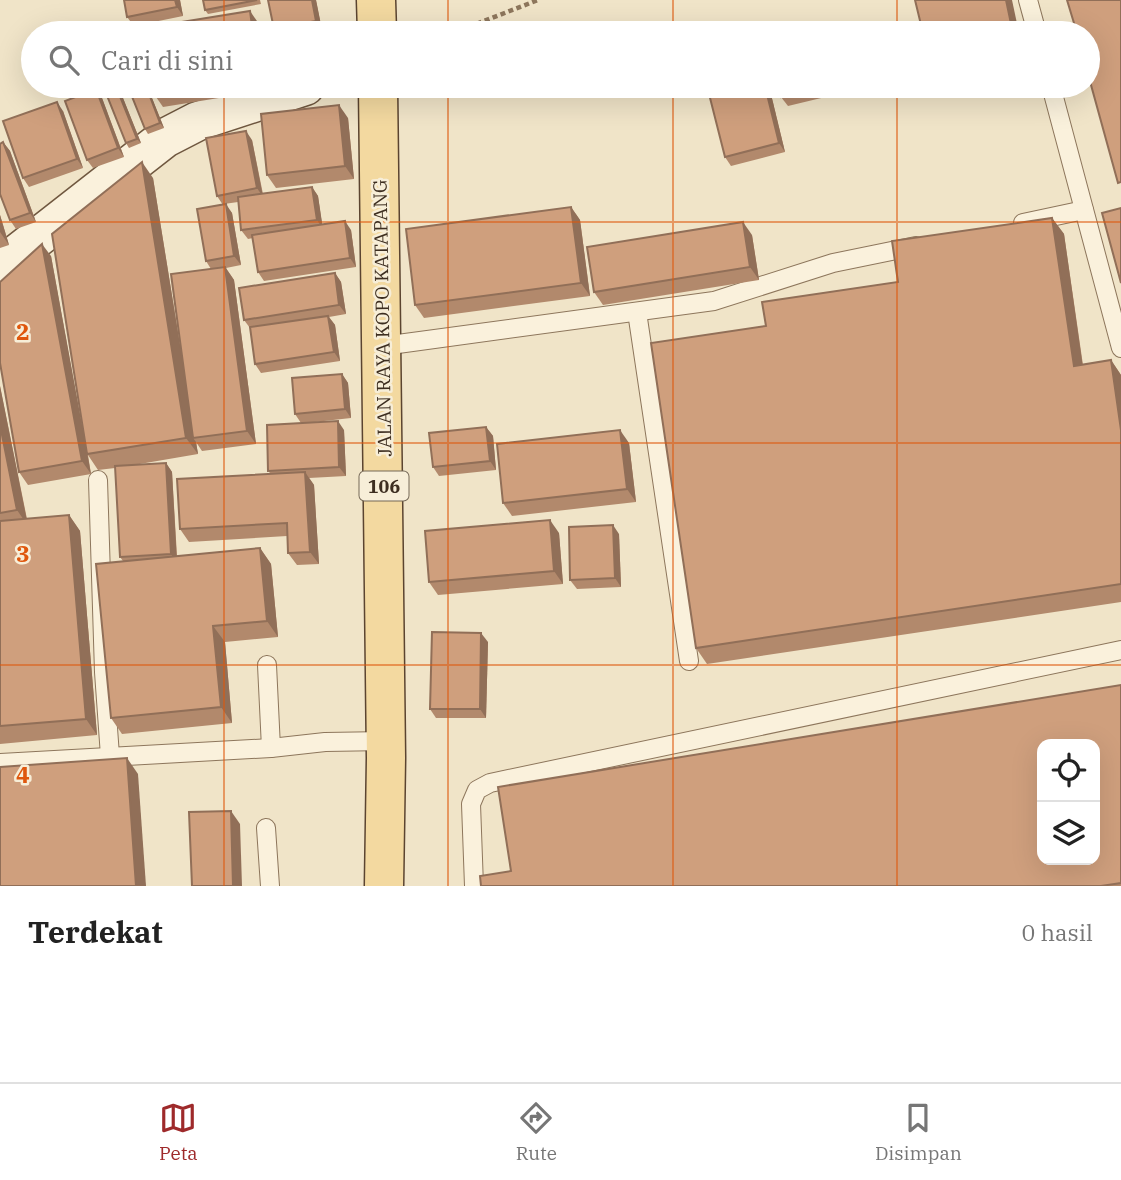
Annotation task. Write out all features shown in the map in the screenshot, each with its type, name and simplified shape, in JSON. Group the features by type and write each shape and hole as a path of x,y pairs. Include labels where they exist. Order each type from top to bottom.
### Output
{"main road":[{"path":"376,0 377,21"},
{"name":"JALAN RAYA KOPO KATAPANG","path":"378,98 386,741 384,886"}],"street":[{"path":"0,267 165,138 221,113 268,98"}],"lane":[{"path":"1028,0 1034,21"},
{"path":"1054,98 1121,348"},
{"path":"1005,227 1084,210"},
{"path":"383,346 714,301 833,263 939,241"},
{"path":"637,312 689,661"},
{"path":"98,480 104,673 110,755"},
{"path":"474,886 471,804 477,790 490,783 1121,650"},
{"path":"267,665 271,748"},
{"path":"0,763 271,748 325,742 386,741"},
{"path":"266,828 270,886"}],"path":[{"path":"484,21 538,0"}],"building":[{"path":"124,0 175,0 177,7 127,17"},
{"path":"203,0 257,0 205,10"},
{"path":"268,0 312,0 316,21 272,21"},
{"path":"915,0 1006,0 1010,21 920,21"},
{"path":"1067,0 1121,0 1121,182 1118,183 1095,98 1100,98 1100,21 1073,21"},
{"path":"250,11 251,21 188,21"},
{"path":"73,98 99,98 118,148 87,160 65,101"},
{"path":"108,98 121,98 137,139 126,143"},
{"path":"133,98 151,98 160,123 145,129"},
{"path":"710,98 768,98 779,143 725,157"},
{"path":"57,102 77,159 23,178 3,121"},
{"path":"339,105 345,166 267,175 261,114"},
{"path":"246,131 257,188 217,196 206,138"},
{"path":"3,142 30,213 10,220 0,194 0,144"},
{"path":"142,162 186,438 87,454 52,234"},
{"path":"312,187 317,220 241,230 238,197"},
{"path":"226,204 234,256 206,261 197,209"},
{"path":"571,207 581,283 415,305 406,229"},
{"path":"1121,208 1121,283 1102,213"},
{"path":"1052,218 1074,366 1111,360 1121,430 1121,584 696,648 651,343 766,326 762,302 898,282 892,241"},
{"path":"345,221 350,258 258,272 252,235"},
{"path":"743,222 750,267 594,292 587,247"},
{"path":"42,244 82,461 19,472 0,363 0,282"},
{"path":"225,267 247,431 193,438 171,274"},
{"path":"335,273 339,305 244,320 239,288"},
{"path":"328,316 334,352 255,364 250,327"},
{"path":"342,374 345,409 295,414 292,378"},
{"path":"338,421 339,467 268,471 267,425"},
{"path":"0,425 17,510 0,513"},
{"path":"486,427 490,461 433,467 429,433"},
{"path":"620,430 627,489 503,503 497,444"},
{"path":"166,463 171,554 120,557 115,466"},
{"path":"305,472 310,552 288,553 287,523 180,529 177,479"},
{"path":"69,515 86,719 0,726 0,521"},
{"path":"550,520 554,571 429,582 425,531"},
{"path":"613,525 615,578 570,580 569,527"},
{"path":"260,548 267,621 213,626 221,707 111,718 96,564"},
{"path":"432,632 481,633 480,709 430,709"},
{"path":"1121,685 1121,883 1101,886 481,886 480,876 511,871 498,787"},
{"path":"127,758 136,886 0,886 0,767"},
{"path":"231,811 233,886 192,886 189,812"}]}
